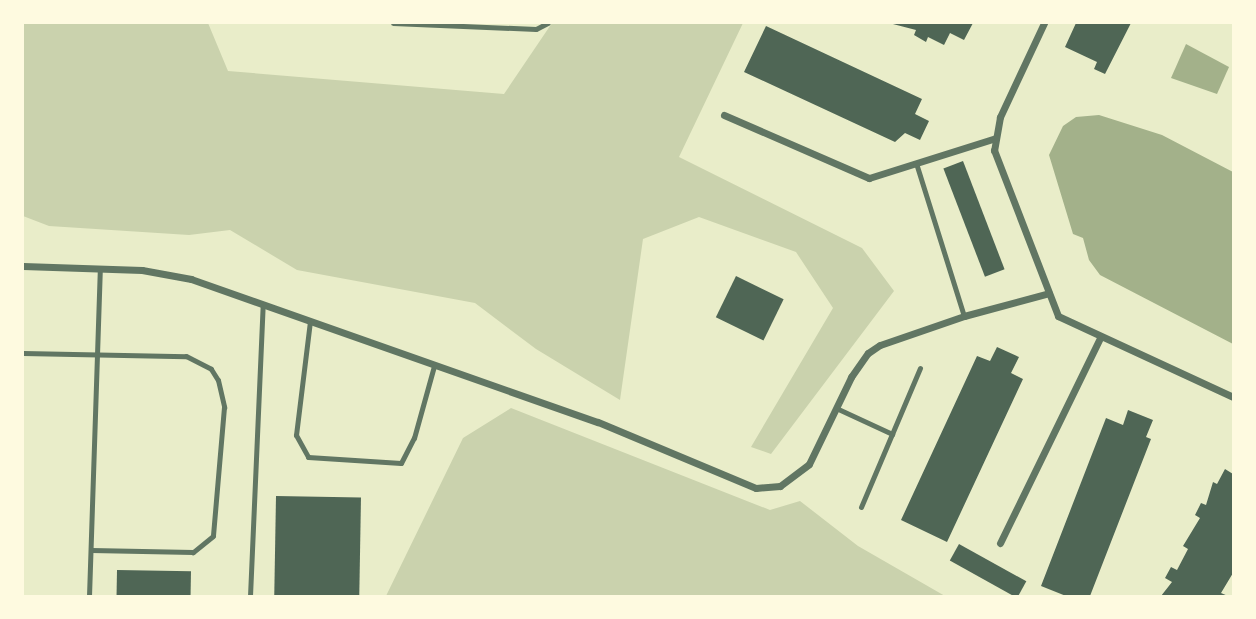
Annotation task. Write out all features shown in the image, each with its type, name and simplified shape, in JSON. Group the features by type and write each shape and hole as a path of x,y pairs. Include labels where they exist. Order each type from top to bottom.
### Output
{"street":[{"path":"1044,23 1000,117 994,150 1058,316 1233,397"},
{"path":"724,114 869,178 996,138"},
{"path":"23,266 100,268 173,274 598,422 757,488 780,486 801,472 867,354 894,337 1049,293"},
{"path":"1000,542 1101,336"}],"lane":[{"path":"393,23 536,29 548,23"},
{"path":"916,163 964,316"},
{"path":"89,596 100,268"},
{"path":"250,596 263,304"},
{"path":"310,321 296,435 308,457 401,463 414,438 434,366"},
{"path":"23,353 186,356 200,361 218,380 223,407 217,524 205,546 179,553 91,550"},
{"path":"861,507 920,368"},
{"path":"836,408 892,433"}],"shaded area":[{"path":"23,23 208,23 228,71 504,94 552,23 743,23 679,157 862,248 894,291 771,454 751,447 833,308 796,252 699,217 643,239 620,400 536,349 475,303 297,270 230,230 189,235 49,226 23,216"},
{"path":"1186,44 1229,67 1217,94 1171,78"},
{"path":"1099,115 1162,135 1233,172 1233,344 1100,275 1089,260 1083,238 1073,234 1049,155 1063,126 1076,117"},
{"path":"511,408 770,510 800,501 858,546 945,596 386,596 463,438"}],"building":[{"path":"889,23 973,23 964,40 950,33 944,45 928,37 926,42 914,35 916,30"},
{"path":"1076,23 1131,23 1105,74 1094,69 1097,62 1065,47"},
{"path":"766,26 922,99 915,114 929,121 920,140 905,133 895,142 744,72"},
{"path":"963,161 1005,269 985,277 943,169"},
{"path":"736,276 784,299 763,341 716,317"},
{"path":"997,347 1019,357 1011,373 1023,379 947,542 901,520 977,356 990,361"},
{"path":"1128,410 1153,420 1146,437 1151,439 1090,596 1066,596 1041,586 1106,418 1123,425"},
{"path":"1225,469 1233,474 1233,573 1221,593 1228,596 1161,596 1172,582 1165,578 1171,567 1177,570 1188,549 1183,546 1200,518 1195,515 1201,503 1206,505 1213,482 1217,484"},
{"path":"276,496 361,497 359,596 274,596"},
{"path":"959,544 1026,581 1018,596 1014,596 950,561"},
{"path":"117,570 191,571 191,596 117,596"}]}
